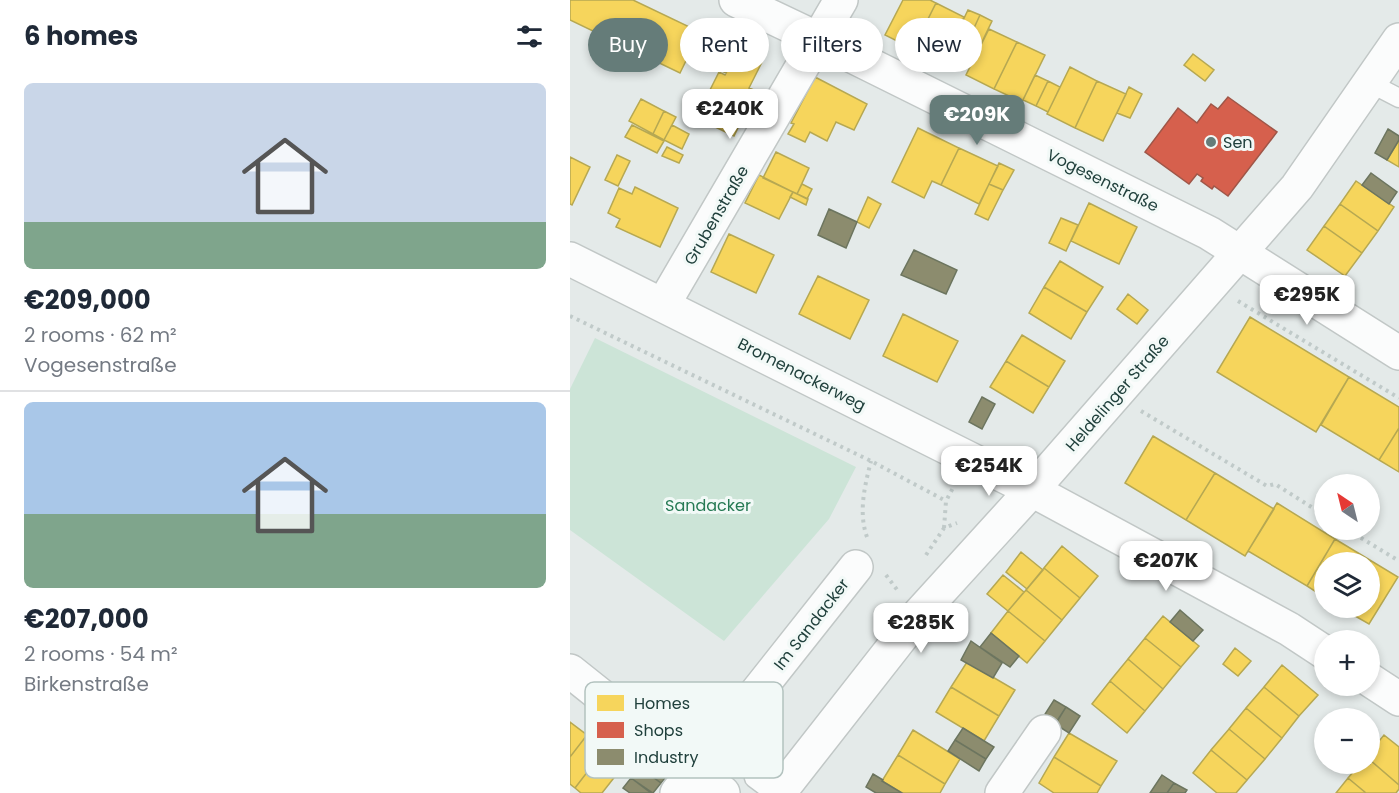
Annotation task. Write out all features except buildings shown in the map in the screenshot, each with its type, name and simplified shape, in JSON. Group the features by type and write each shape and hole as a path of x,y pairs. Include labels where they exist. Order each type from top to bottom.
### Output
{"street":[{"name":"Vogesenstraße","path":"736,0 781,21"},
{"name":"Grubenstraße","path":"831,18 841,0"},
{"name":"Heldelinger Straße","path":"783,768 1032,490 1297,187 1399,40"},
{"name":"Vogesenstraße","path":"883,71 1209,233 1398,351"},
{"name":"Grubenstraße","path":"663,305 800,72"},
{"name":"Bromenackerweg","path":"570,259 1032,490 1289,629 1314,645"},
{"name":"Im Sandacker","path":"768,682 869,560"},
{"path":"570,671 585,685"},
{"path":"1380,687 1399,699"},
{"path":"1002,793 1044,732"},
{"path":"686,782 723,793"}],"lane":[{"path":"1370,83 1399,98"},
{"path":"767,786 774,793"}],"path":[{"path":"1212,285 1399,398"},
{"path":"570,316 871,461 946,501"},
{"path":"1115,395 1267,486 1275,484 1314,508"},
{"path":"944,528 946,501 969,458"},
{"path":"871,461 863,494 864,527 869,560 900,594"},
{"path":"1364,540 1399,561"}],"green space":[{"name":"Sandacker","path":"595,338 856,467 829,519 724,641 570,530 570,389"}],"place":[{"name":"Sen","path":"1211,142"}]}
